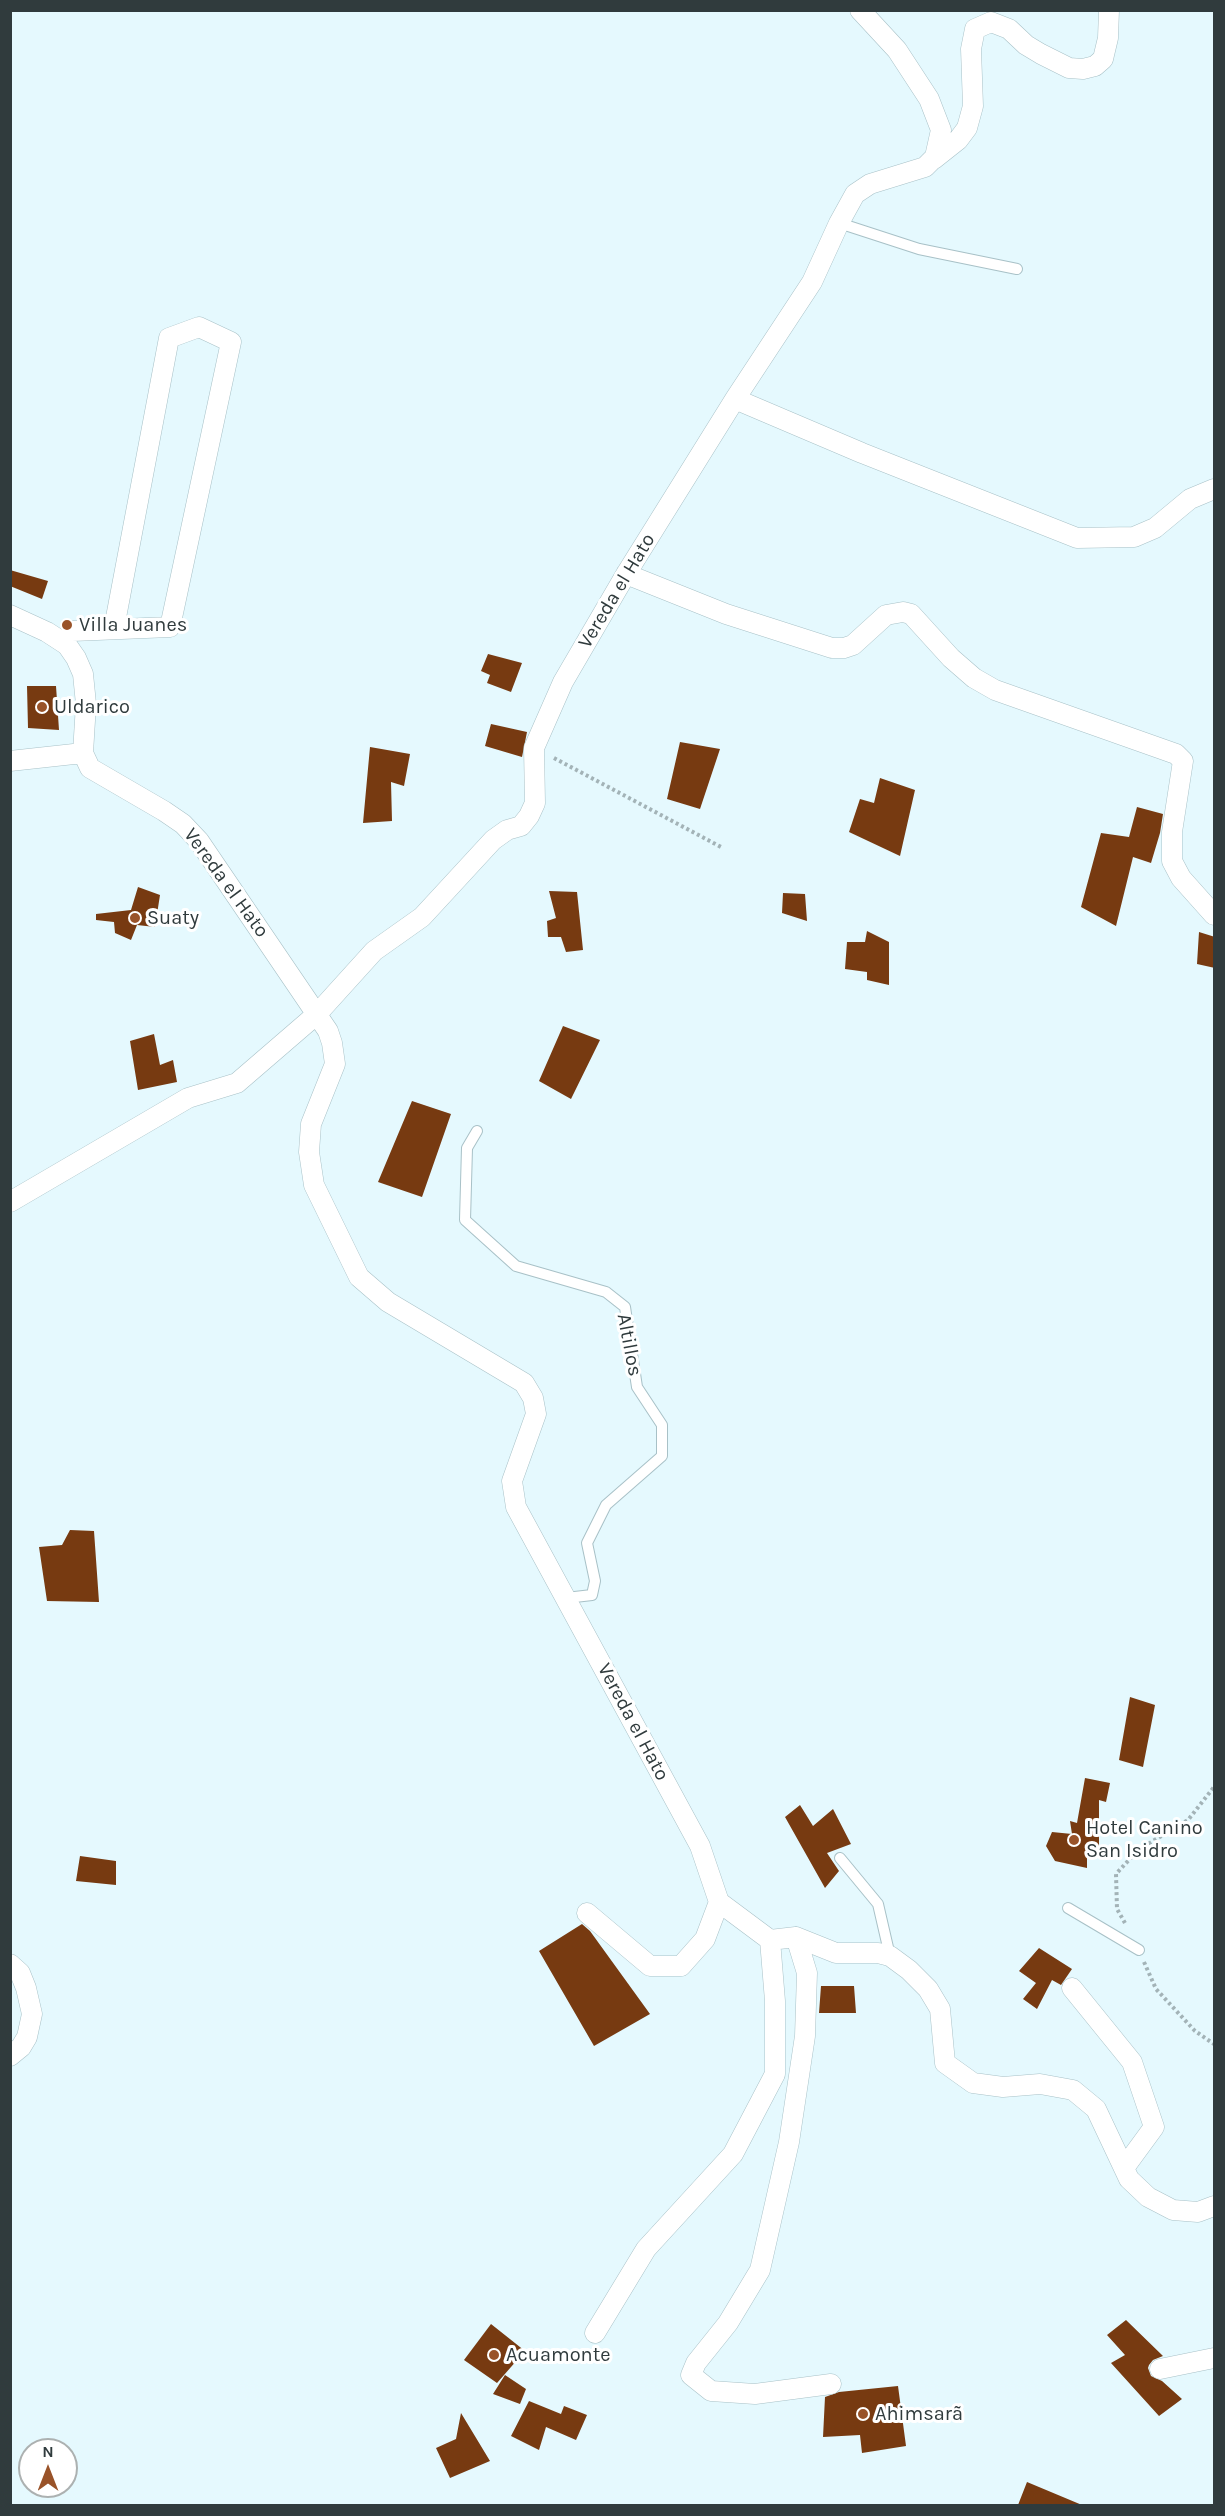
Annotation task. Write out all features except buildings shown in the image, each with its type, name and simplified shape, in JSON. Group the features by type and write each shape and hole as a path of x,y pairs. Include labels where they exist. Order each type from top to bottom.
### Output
{"street":[{"path":"860,10 897,50 929,99 941,130 935,157 925,167"},
{"name":"Vereda el Hato","path":"10,1202 188,1098 237,1083 317,1014 375,951 422,917 493,840 507,830 520,826 530,816 535,803 534,748 563,682 626,574 735,399 812,282 838,223 855,194 870,184 925,167 958,140 967,128 973,106 971,49 975,29 991,22 1009,29 1026,45 1041,54 1069,68 1083,69 1095,66 1103,59 1108,38 1109,10"},
{"path":"10,615 60,631 170,627 231,342 199,327 169,338 114,628"},
{"path":"735,399 983,502 1077,538 1134,537 1155,528 1190,499 1215,489"},
{"path":"626,574 726,614 832,648 853,645 886,615 903,612 911,614 951,658 974,678 995,690 1176,754 1183,761 1172,832 1172,861 1181,878 1215,915"},
{"path":"10,761 83,753 86,704 83,674 60,631"},
{"name":"Vereda el Hato","path":"83,753 90,768 173,817 199,841 317,1014 330,1037 335,1064 311,1124 309,1152 314,1185 359,1277 388,1302 524,1383 533,1398 536,1414 512,1481 516,1507 700,1846 719,1902"},
{"path":"587,1912 650,1966 681,1966 705,1939 719,1902 770,1940 796,1937 836,1953 878,1953 890,1956 909,1970 928,1989 940,2009 945,2063 973,2083 1003,2086 1040,2084 1073,2090 1096,2109 1129,2179 1148,2197 1173,2210 1198,2212 1215,2206"},
{"path":"796,1937 807,1973 805,2036 789,2142 760,2270 728,2323 696,2363 692,2375 711,2391 755,2394 831,2384"},
{"path":"595,2333 646,2249 733,2154 775,2074 775,2001 770,1940"},
{"path":"10,1964 20,1973 32,2014 27,2037 21,2047 10,2056"},
{"path":"1072,1988 1132,2062 1154,2127 1124,2168"},
{"path":"1160,2369 1215,2358"}],"lane":[{"path":"838,223 919,249 1017,269"},
{"name":"Altillos","path":"477,1131 467,1148 465,1220 516,1266 606,1292 625,1307 637,1387 662,1425 662,1456 606,1505 587,1543 595,1581 592,1595 566,1598"},
{"path":"840,1858 878,1904 890,1956"},
{"path":"1068,1908 1139,1950"}],"path":[{"path":"534,748 721,847"},
{"path":"1215,1787 1188,1820 1138,1850 1116,1874 1117,1909 1139,1950 1156,1989 1195,2031 1215,2044"}],"place":[{"name":"Villa Juanes","path":"67,625"},
{"name":"Uldarico","path":"42,707"},
{"name":"Suaty","path":"135,918"},
{"name":"Hotel Canino San Isidro","path":"1074,1840"},
{"name":"Acuamonte","path":"494,2355"},
{"name":"Ahimsarã","path":"863,2414"}]}
